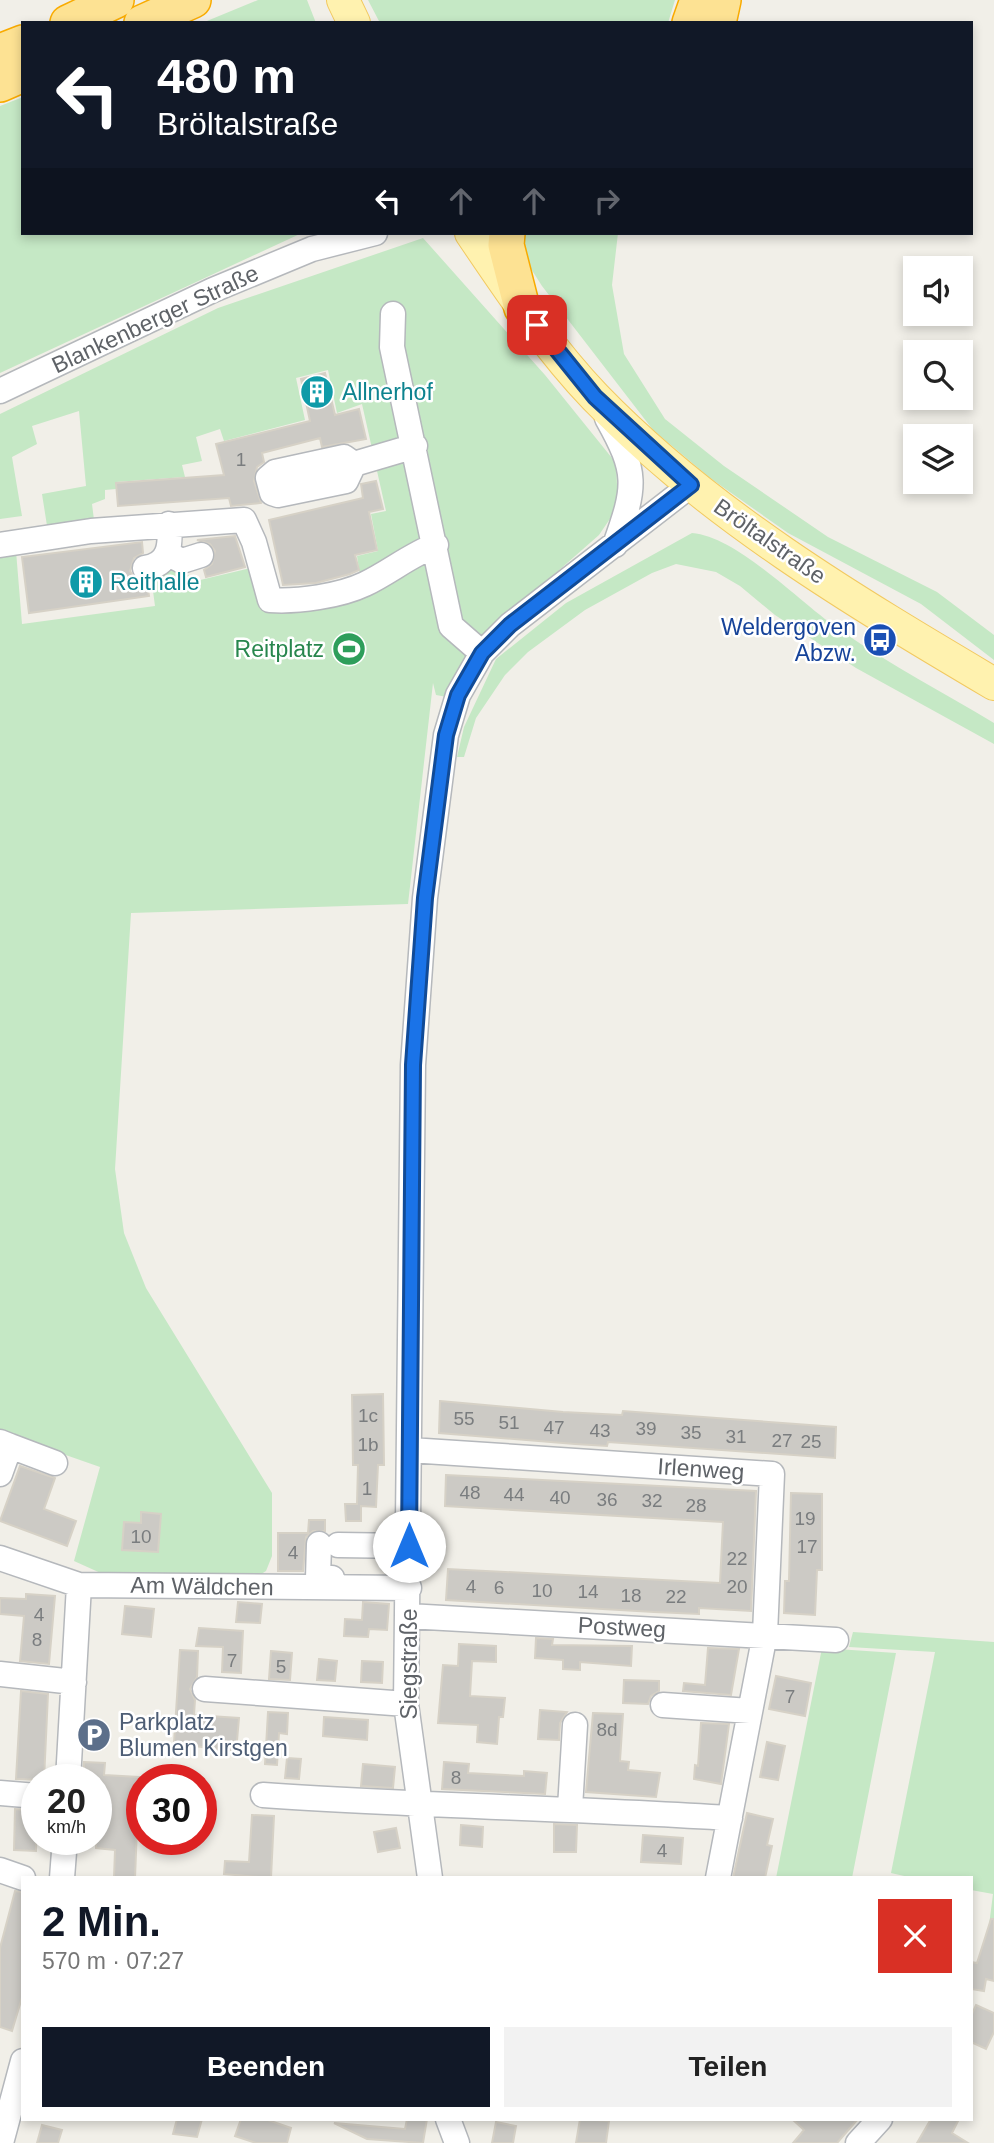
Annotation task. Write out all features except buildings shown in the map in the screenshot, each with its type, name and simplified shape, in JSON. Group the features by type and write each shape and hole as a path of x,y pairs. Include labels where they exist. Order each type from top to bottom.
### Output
{"highway":[{"path":"72,21 116,0"},
{"path":"146,21 193,0"},
{"path":"691,21 698,0"},
{"path":"718,21 723,0"},
{"path":"0,52 21,44"},
{"path":"0,84 21,75"},
{"path":"507,235 506,245 522,308"}],"main road":[{"path":"343,0 353,21"},
{"name":"Bröltalstraße","path":"472,235 522,308 595,397 691,485 782,552 898,627 994,684"}],"street":[{"name":"Blankenberger Straße","path":"312,249 332,235"},
{"name":"Blankenberger Straße","path":"0,391 213,290 312,249 367,235"},
{"path":"393,314 392,347 451,626 482,653"},
{"path":"595,397 627,454 631,481 630,503 615,545"},
{"path":"354,464 415,446"},
{"name":"Siegstraße","path":"430,1876 406,1704 413,1065 425,898 446,735 458,695 482,653 510,625 691,485"},
{"path":"0,545 91,531 244,520 254,542 269,609 363,585 436,545"},
{"path":"145,568 152,567 168,554 169,524"},
{"path":"168,554 182,561 201,555"},
{"path":"0,1474 5,1444 55,1463"},
{"name":"Irlenweg","path":"410,1450 772,1474 765,1634 718,1876"},
{"path":"331,1587 332,1578 318,1578 329,1544 409,1546"},
{"name":"Am Wäldchen","path":"0,1558 79,1585 409,1588"},
{"path":"69,1764 79,1585"},
{"name":"Postweg","path":"408,1616 836,1640"},
{"path":"0,1674 74,1682"},
{"path":"205,1689 406,1704"},
{"path":"663,1704 750,1712"},
{"path":"570,1808 575,1725"},
{"path":"0,1793 21,1795"},
{"path":"264,1795 418,1806 570,1808 730,1818"},
{"path":"62,1876 64,1855"},
{"path":"0,1870 21,1877"},
{"path":"1,2143 21,2069"},
{"path":"449,2121 456,2143"},
{"path":"858,2143 878,2121"}],"green space":[{"path":"258,0 307,0 315,21 207,21"},
{"path":"368,0 675,0 669,21 379,21"},
{"path":"21,98 21,235 298,235 0,373 0,106"},
{"path":"517,235 618,235 612,285 624,354 665,419 724,466 828,537 937,592 994,635 994,660 921,604 788,533 710,478 653,430 542,286 519,250"},
{"path":"423,238 545,375 616,463 618,507 599,535 482,638 447,697 436,695 433,683 408,904 131,913 115,1169 124,1233 146,1288 272,1493 272,1556 266,1571 258,1576 105,1575 74,1561 100,1467 0,1432 0,553 16,551 22,624 155,606 151,576 169,561 196,581 263,565 271,596 360,576 357,556 378,551 371,514 386,511 362,404 337,413 328,370 296,378 305,420 224,441 220,429 196,437 202,461 182,465 185,477 116,482 116,489 105,490 105,499 92,504 95,528 48,532 42,494 86,486 79,411 32,426 37,444 12,457 22,516 0,519 0,414 218,308"},
{"path":"692,533 730,546 843,632 994,723 994,744 856,668 716,572 676,564 652,573 585,610 528,652 505,675 476,718 464,757 457,757 464,727 496,659 566,603"},
{"path":"853,1632 994,1642 994,1935 988,1933 993,1894 973,1890 973,1876 904,1876 891,1873 935,1652 849,1647"},
{"path":"822,1648 896,1653 852,1876 776,1876"}],"place":[{"name":"Allnerhof","path":"317,392"},
{"name":"Reithalle","path":"86,582"},
{"name":"Weldergoven Abzw.","path":"880,640"},
{"name":"Reitplatz","path":"349,649"},
{"name":"Parkplatz Blumen Kirstgen","path":"94,1735"}],"route":[{"path":"409,1546 413,1065 425,898 446,735 458,695 482,653 510,625 650,520 691,485 595,397 537,325"}]}
